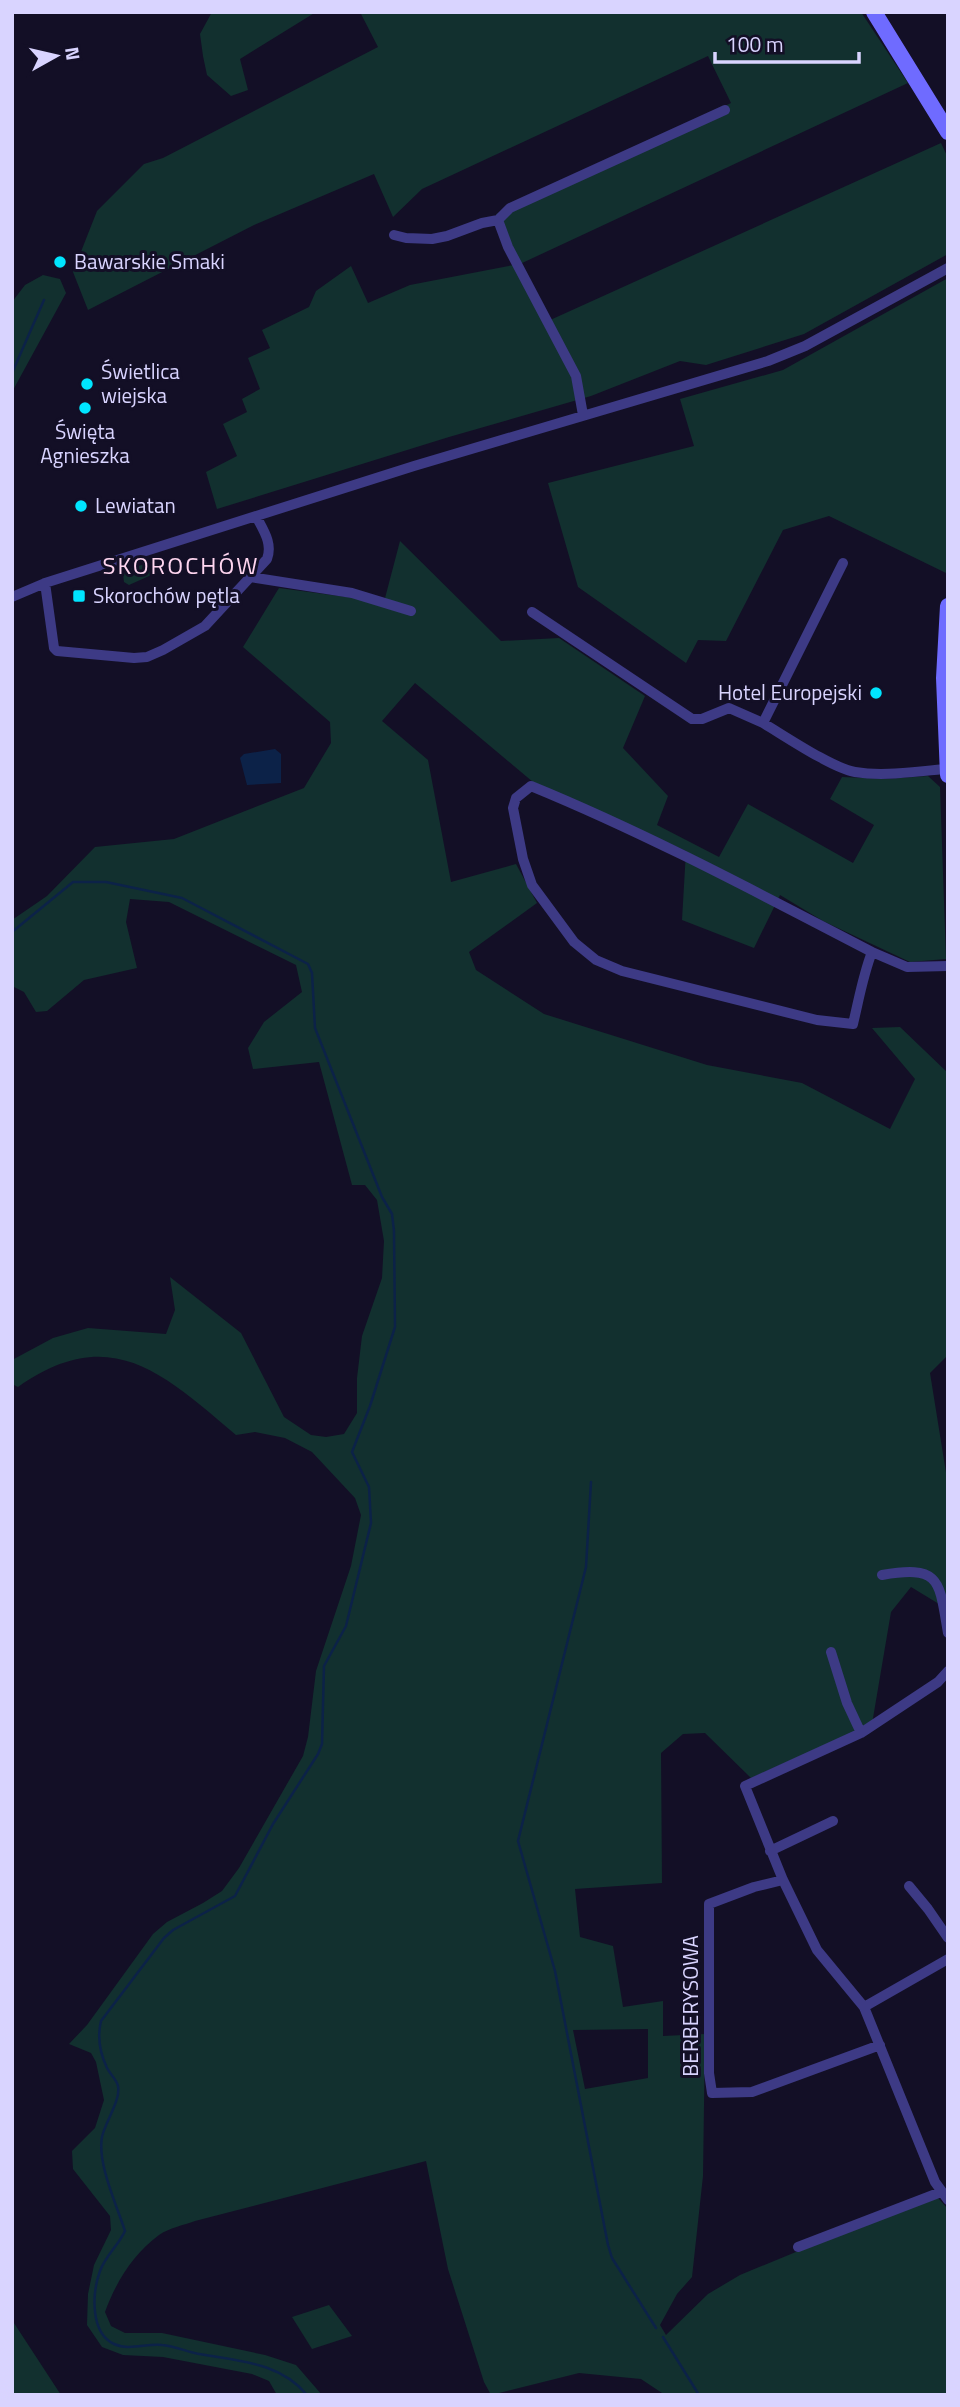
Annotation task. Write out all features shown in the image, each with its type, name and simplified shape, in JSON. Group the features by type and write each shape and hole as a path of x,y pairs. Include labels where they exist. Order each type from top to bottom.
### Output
{"main road":[{"path":"874,12 948,132"},
{"path":"948,606 944,666 948,775"}],"street":[{"path":"394,235 432,239 498,220 510,208 725,110"},
{"path":"498,220 508,247 576,376 583,415"},
{"path":"12,597 45,583 256,516 768,361 805,346 948,268"},
{"path":"45,583 54,648 57,651 147,657 197,632 222,609 267,558 270,550 256,516"},
{"path":"764,723 843,563"},
{"path":"250,577 352,593 411,611"},
{"path":"532,612 692,719 702,719 729,708 764,723 851,772 883,774 947,769"},
{"path":"873,951 863,974 863,990 853,1024 817,1020 622,971 596,960 574,942 532,885 523,859 513,808 516,798 531,786 574,803 691,859 907,967 948,966"},
{"path":"882,1575 918,1571 930,1574 938,1584 948,1633"},
{"path":"831,1652 847,1703 861,1733"},
{"path":"798,2247 944,2196 864,2007 817,1950 782,1880 745,1787 861,1733 939,1682 948,1671"},
{"path":"770,1852 833,1821"},
{"name":"BERBERYSOWA","path":"782,1880 754,1886 709,1904 709,2073 712,2093 752,2092 880,2045"},
{"path":"909,1886 948,1938"},
{"path":"864,2007 948,1959"}],"green space":[{"path":"212,12 316,12 240,59 248,90 231,96 207,75 200,34"},
{"path":"360,12 861,12 908,83 520,264 548,321 941,143 948,158 948,254 804,334 706,365 680,361 591,396 217,509 206,472 237,456 223,424 247,412 242,399 260,389 248,358 270,348 262,330 309,307 316,291 351,266 368,303 410,285 519,264 496,214 731,103 708,56 422,189 393,217 374,174 254,225 88,310 73,272 97,211 144,164 163,158 378,47"},
{"path":"43,275 60,279 66,293 12,392 12,302 25,285"},
{"path":"948,278 946,573 829,516 783,530 726,641 698,640 686,663 578,587 548,483 694,446 680,399 783,370"},
{"path":"400,541 501,641 559,638 645,696 623,748 668,796 657,825 719,857 748,804 853,863 874,825 830,799 842,777 887,779 928,776 940,787 946,959 910,962 823,921 780,895 754,948 682,920 686,851 533,782 415,683 382,721 428,760 451,882 516,864 537,903 469,952 476,970 544,1014 707,1065 802,1083 890,1129 915,1079 872,1028 900,1027 948,1073 948,1355 930,1373 948,1485 948,1644 939,1604 911,1587 891,1612 872,1724 751,1778 705,1733 683,1734 661,1753 662,1883 575,1889 580,1937 613,1946 623,2007 663,2001 663,2036 705,2034 703,2176 692,2277 677,2294 660,2325 666,2335 708,2294 740,2275 866,2223 938,2198 948,2209 948,2395 665,2395 641,2379 579,2373 491,2395 484,2382 448,2269 426,2161 167,2230 133,2260 109,2301 105,2312 111,2326 125,2333 162,2333 265,2355 296,2365 322,2395 277,2395 269,2381 252,2374 163,2357 123,2355 102,2347 87,2325 88,2294 94,2265 111,2230 110,2216 73,2169 72,2151 95,2128 104,2100 96,2062 91,2053 69,2044 87,2025 153,1934 167,1922 222,1891 239,1868 303,1756 316,1671 351,1566 361,1515 355,1498 312,1452 285,1438 255,1432 236,1435 184,1392 159,1375 134,1363 108,1357 81,1358 51,1368 18,1387 12,1384 12,1360 53,1338 88,1328 166,1334 175,1310 170,1277 241,1333 284,1417 311,1435 326,1437 344,1434 357,1413 357,1378 362,1336 382,1278 384,1241 377,1200 365,1185 352,1185 319,1062 253,1069 248,1048 264,1022 302,992 296,965 169,902 130,899 126,922 137,968 84,980 47,1011 36,1012 24,992 12,986 12,920 47,896 95,847 174,839 304,788 331,743 330,722 243,647 279,588 384,602","holes":["648,2029 648,2078 585,2089 573,2030"]},
{"path":"154,561 158,572 129,585 124,582 123,574 126,570"},
{"path":"329,2305 352,2336 312,2349 292,2317"},
{"path":"12,2320 61,2395 12,2395"}],"water":[{"path":"275,749 281,754 281,783 247,785 240,758 244,754"}],"waterway":[{"path":"12,373 44,300"},
{"path":"12,932 73,882 106,882 182,898 308,964 312,973 315,1028 382,1197 392,1214 395,1327 352,1452 369,1487 371,1523 346,1626 324,1666 322,1744 273,1824 235,1896 173,1930 164,1938 101,2021 99,2033 103,2057 117,2084 118,2092 102,2137 102,2159 125,2231 103,2265 97,2280 95,2312 101,2331 106,2339 120,2346 167,2346 271,2369 296,2384 307,2395"},
{"path":"591,1482 586,1567 518,1841 555,1971 608,2245 612,2258 656,2328"},
{"path":"663,2337 699,2395"}],"place":[{"name":"Bawarskie Smaki","path":"60,262"},
{"name":"Świetlica wiejska","path":"87,384"},
{"name":"Święta Agnieszka","path":"85,408"},
{"name":"Lewiatan","path":"81,506"},
{"name":"Skorochów pętla","path":"79,596"},
{"name":"Hotel Europejski","path":"876,693"}],"district":[{"name":"SKOROCHÓW","path":"181,566"}]}
